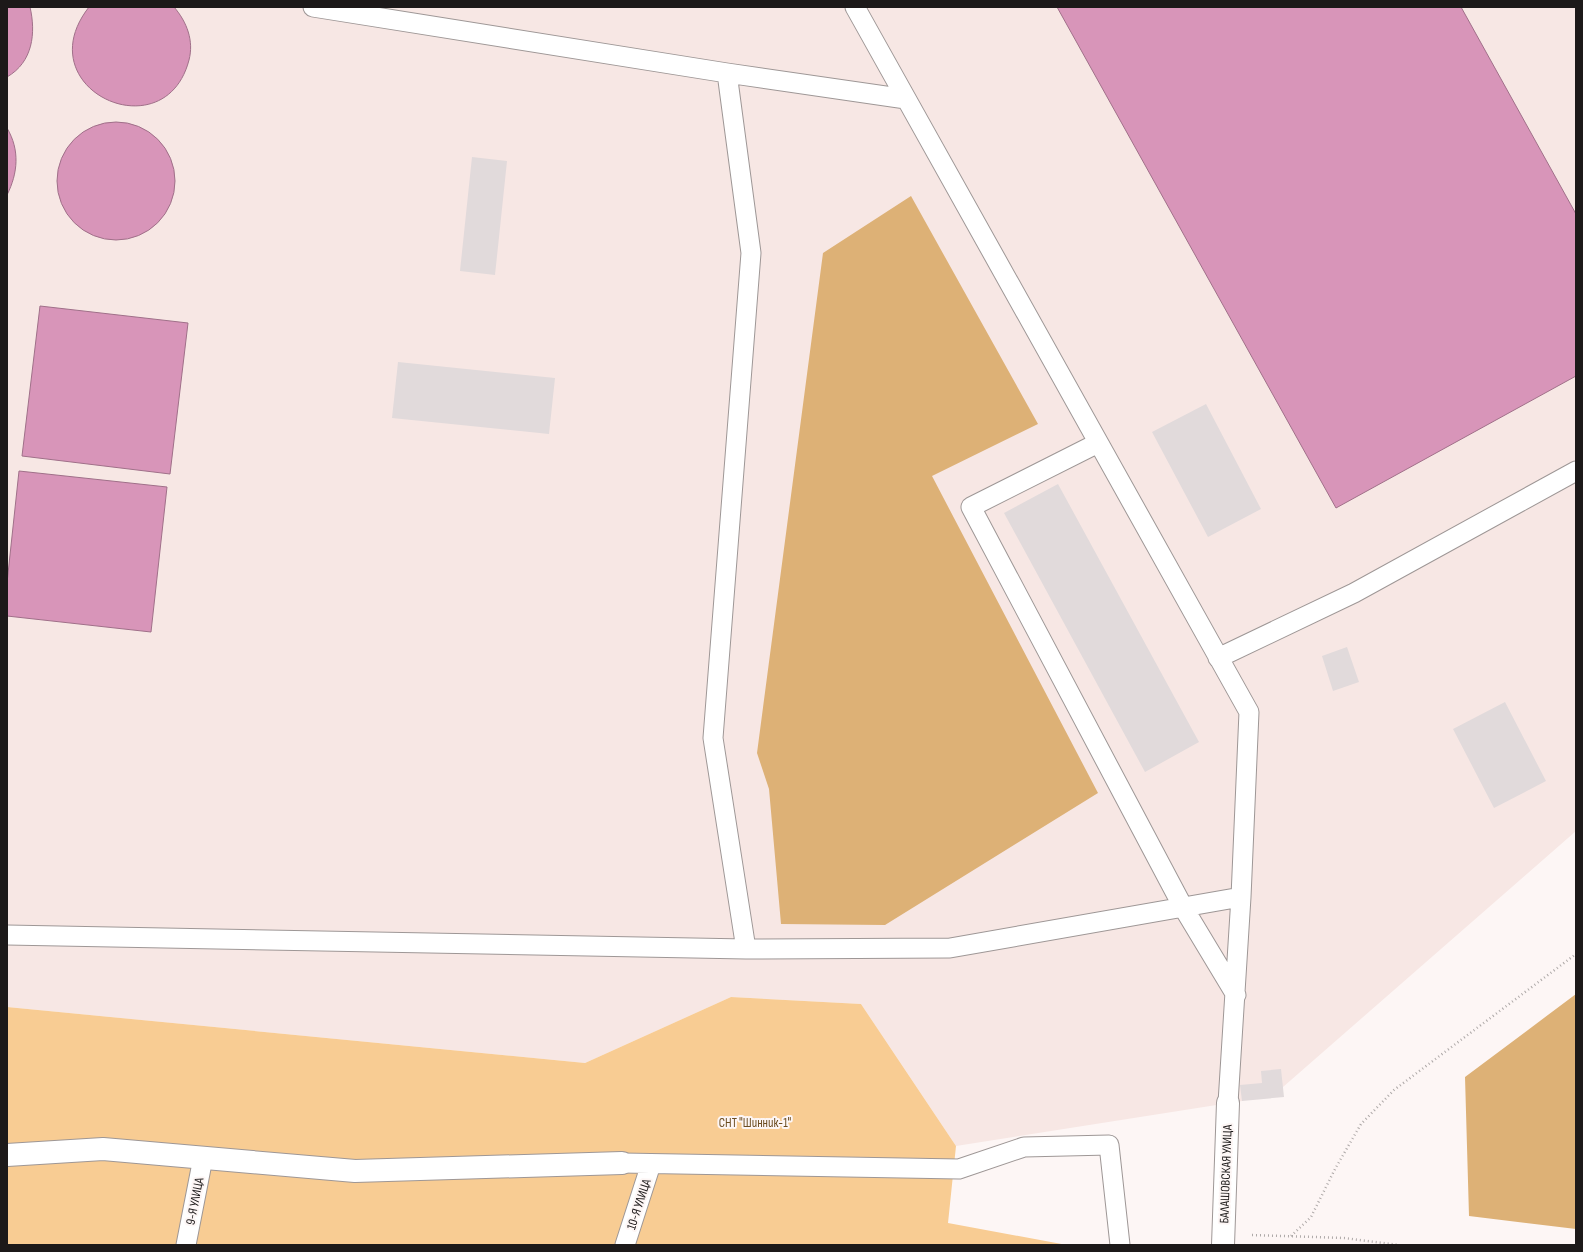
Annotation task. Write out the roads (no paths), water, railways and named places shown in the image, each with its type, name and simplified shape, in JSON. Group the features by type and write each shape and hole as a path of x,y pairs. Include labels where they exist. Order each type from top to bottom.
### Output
{"street":[{"name":"БАЛАШОВСКАЯ УЛИЦА","path":"1223,1239 1228,1103"},
{"path":"7,1155 103,1149 355,1171 622,1163"}],"lane":[{"path":"313,7 727,73 906,99"},
{"path":"855,7 1249,712 1236,995 1228,1103"},
{"path":"727,73 751,253 713,738 746,949"},
{"path":"1098,444 971,508 1183,907 1236,995"},
{"path":"1218,658 1354,593 1576,471"},
{"path":"7,935 746,949 950,948 1241,897"},
{"path":"622,1163 959,1169 1024,1147 1109,1145 1120,1245"},
{"name":"9-Я УЛИЦА","path":"186,1245 203,1158"},
{"name":"10-Я УЛИЦА","path":"625,1245 651,1164"}],"park label":[{"name":"СНТ \"Шинник-1\"","path":"755,1122"}]}
